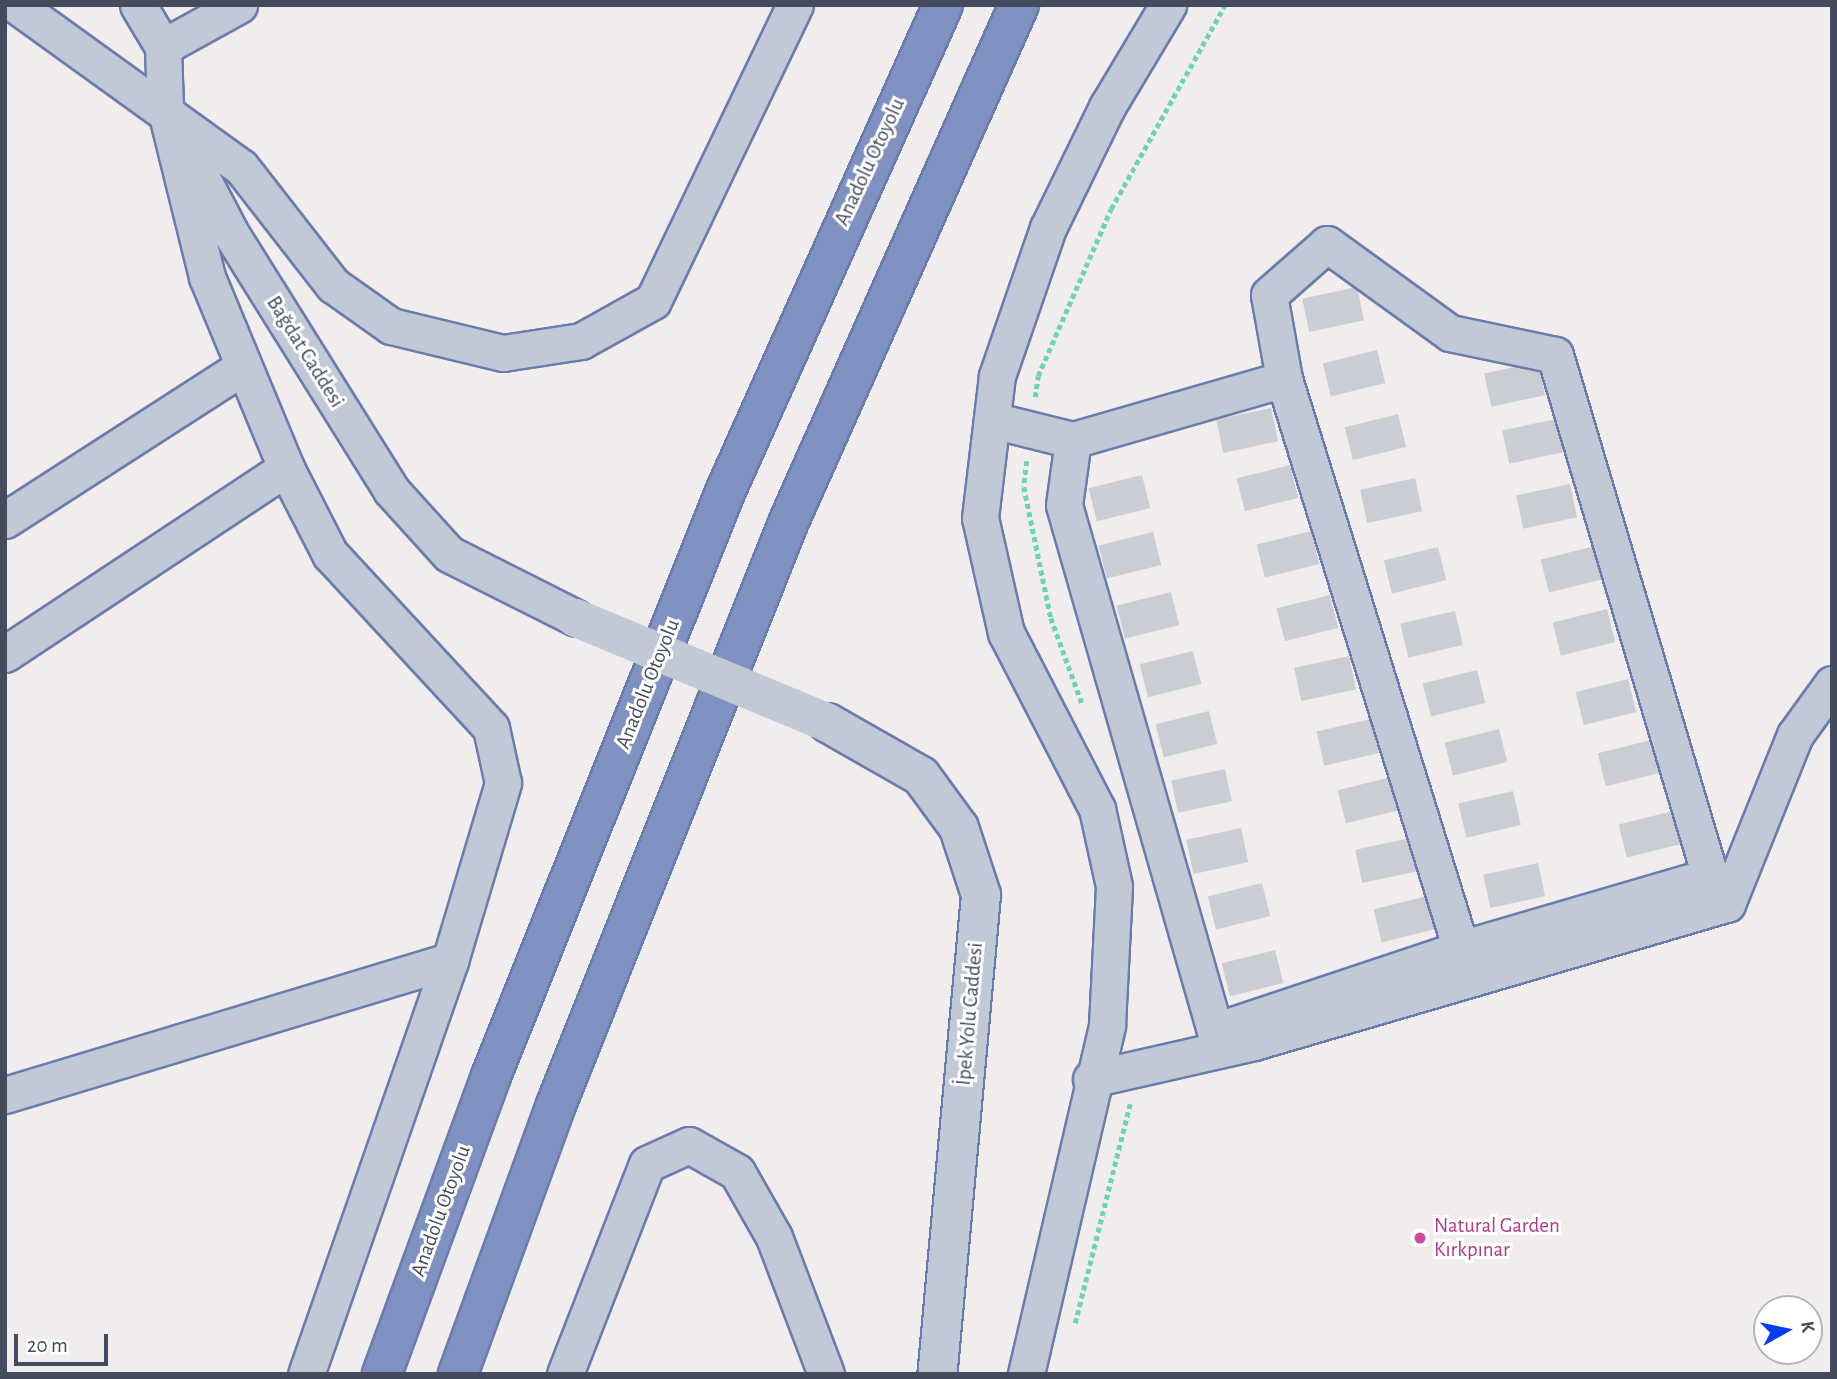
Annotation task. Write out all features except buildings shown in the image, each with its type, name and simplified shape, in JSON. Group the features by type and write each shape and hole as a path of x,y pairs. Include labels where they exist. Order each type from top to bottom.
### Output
{"highway":[{"name":"Anadolu Otoyolu","path":"382,1374 491,1076 726,490 943,5"},
{"path":"458,1374 556,1105 789,521 1019,5"}],"street":[{"path":"16,5 165,107 241,167 333,285 391,326 503,353 581,341 653,301 795,5"},
{"name":"Bağdat Caddesi","path":"138,5 163,47 165,107 230,232 391,490 449,554 576,618"},
{"path":"163,47 239,5"},
{"path":"1026,1374 1071,1200 1091,1079 1107,1025 1114,886 1097,808 1006,633 980,518 997,376 1048,228 1107,107 1168,5"},
{"path":"165,107 207,277 242,368 286,468 330,554 491,727 503,783 450,961 306,1374"},
{"path":"1073,439 1064,505 1214,1031 1461,949 1710,876 1555,355 1450,333 1326,244 1269,295 1284,379 1461,949"},
{"path":"5,520 242,368"},
{"path":"992,420 1073,439 1284,379"},
{"path":"5,654 286,468"},
{"name":"İpek Yolu Caddesi","path":"576,618 828,723 921,776 959,828 981,895 937,1374"},
{"path":"1091,1079 1254,1042 1727,904 1795,735 1832,684"},
{"path":"5,1095 450,961"},
{"path":"565,1374 647,1164 689,1145 737,1172 774,1237 826,1374"}],"path":[{"path":"1038,376 1111,209 1225,5"},
{"path":"1072,1335 1129,1112"}],"place":[{"name":"Natural Garden Kırkpınar","path":"1420,1238"}]}
